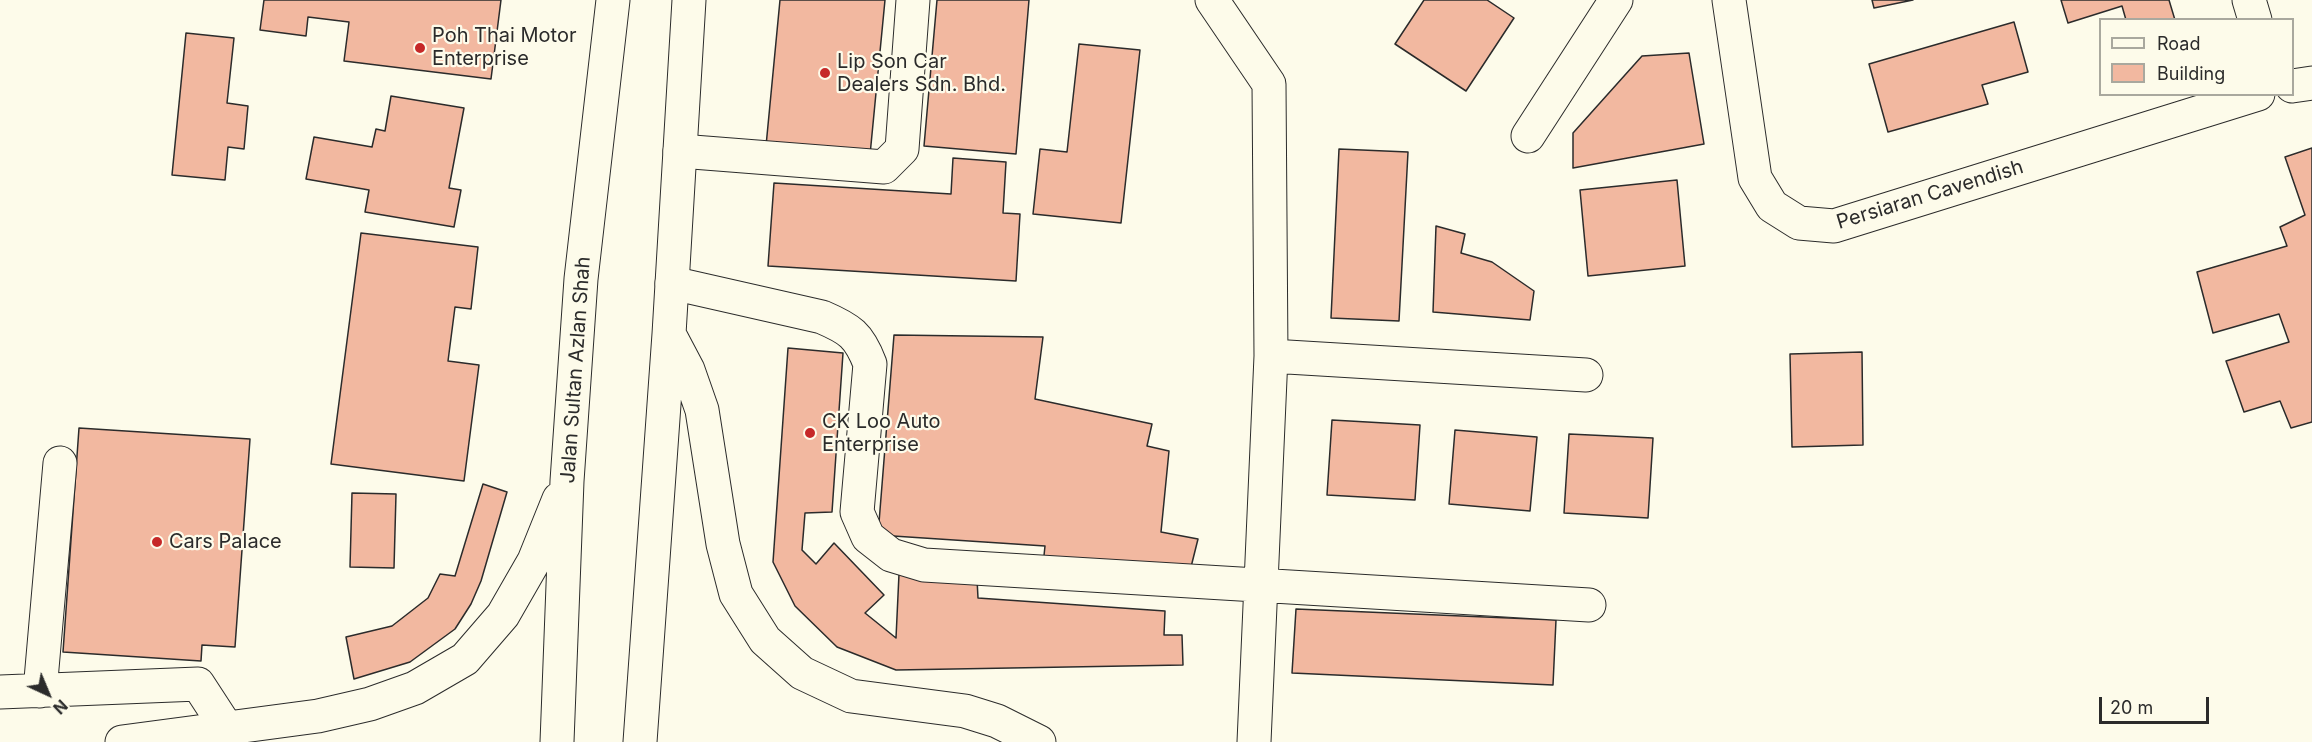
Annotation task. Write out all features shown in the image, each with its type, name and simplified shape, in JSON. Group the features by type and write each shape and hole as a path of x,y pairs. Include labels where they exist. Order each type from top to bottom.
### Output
{"main road":[{"name":"Jalan Sultan Azlan Shah","path":"557,742 567,481 581,279 613,0"},
{"path":"640,742 669,334 689,0"},
{"path":"680,151 884,167 902,149 914,0"},
{"path":"1212,0 1269,84 1271,356 1254,742"},
{"path":"1528,136 1616,0"},
{"name":"Persiaran Cavendish","path":"1729,0 1755,178 1772,206 1799,223 1834,226 2252,96"},
{"path":"2249,0 2254,18"},
{"path":"2294,86 2312,83"},
{"path":"672,283 822,317 845,327 862,345 870,364 857,512 868,537 891,555 924,565 1589,605"},
{"path":"669,334 688,370 702,410 723,544 736,594 765,640 802,673 851,696 965,711 997,721 1037,742 1058,742"},
{"path":"1271,356 1586,375"},
{"path":"40,691 60,464"},
{"path":"122,742 318,716 370,704 415,688 465,659 503,615 534,561 567,481"},
{"path":"0,692 198,684 226,727"}],"building":[{"name":"Poh Thai Motor Enterprise","path":"264,0 501,0 491,79 344,61 349,22 308,17 306,36 260,30"},
{"name":"Lip Son Car Dealers Sdn. Bhd.","path":"780,0 885,0 870,155 766,146"},
{"path":"937,0 1029,0 1016,154 924,146"},
{"path":"1424,0 1487,0 1514,18 1466,91 1395,44"},
{"path":"1872,0 1913,0 1874,8"},
{"path":"2061,0 2169,0 2174,18 2125,18 2122,6 2068,23"},
{"path":"2014,22 2028,72 1982,85 1988,104 1888,132 1869,64"},
{"path":"186,33 234,38 227,103 248,106 244,149 228,147 225,180 172,175"},
{"path":"1079,44 1140,50 1121,223 1033,214 1040,149 1067,152"},
{"path":"1689,53 1704,144 1573,168 1573,133 1642,56"},
{"path":"391,96 464,108 449,188 461,190 454,227 365,212 369,190 306,179 314,137 372,147 376,129 385,131"},
{"path":"2312,148 2312,422 2291,428 2280,401 2244,412 2226,361 2289,342 2279,314 2213,333 2197,272 2287,246 2280,227 2305,215 2285,157"},
{"path":"1339,149 1408,152 1399,321 1331,318"},
{"path":"953,158 1006,162 1003,213 1020,214 1016,281 768,266 774,183 951,194"},
{"path":"1677,180 1685,266 1588,276 1580,190"},
{"path":"1436,226 1465,234 1461,253 1492,262 1534,291 1530,320 1433,312"},
{"path":"361,233 478,247 471,309 455,307 448,361 479,365 464,481 331,464"},
{"path":"894,335 1043,337 1035,399 1152,424 1147,446 1169,451 1161,532 1198,539 1190,571 1043,565 1045,546 878,535"},
{"name":"CK Loo Auto Enterprise","path":"788,348 843,353 832,512 805,513 802,550 816,564 834,543 884,595 865,613 896,638 899,574 977,579 978,598 1165,611 1164,635 1182,635 1183,665 896,670 837,647 795,606 773,562"},
{"path":"1862,352 1863,445 1792,447 1790,354"},
{"path":"1332,420 1420,425 1415,500 1327,495"},
{"name":"Cars Palace","path":"79,428 250,439 235,647 202,645 201,661 63,652"},
{"path":"1455,430 1537,437 1530,511 1449,504"},
{"path":"1569,434 1653,438 1648,518 1564,513"},
{"path":"483,484 507,492 481,581 471,604 455,629 410,662 354,679 346,637 392,626 428,598 440,574 455,576"},
{"path":"352,493 396,494 394,568 350,567"},
{"path":"1296,609 1556,620 1553,685 1292,673"}],"place":[{"name":"Poh Thai Motor Enterprise","path":"420,48"},
{"name":"Lip Son Car Dealers Sdn. Bhd.","path":"825,73"},
{"name":"CK Loo Auto Enterprise","path":"810,433"},
{"name":"Cars Palace","path":"157,542"}]}
